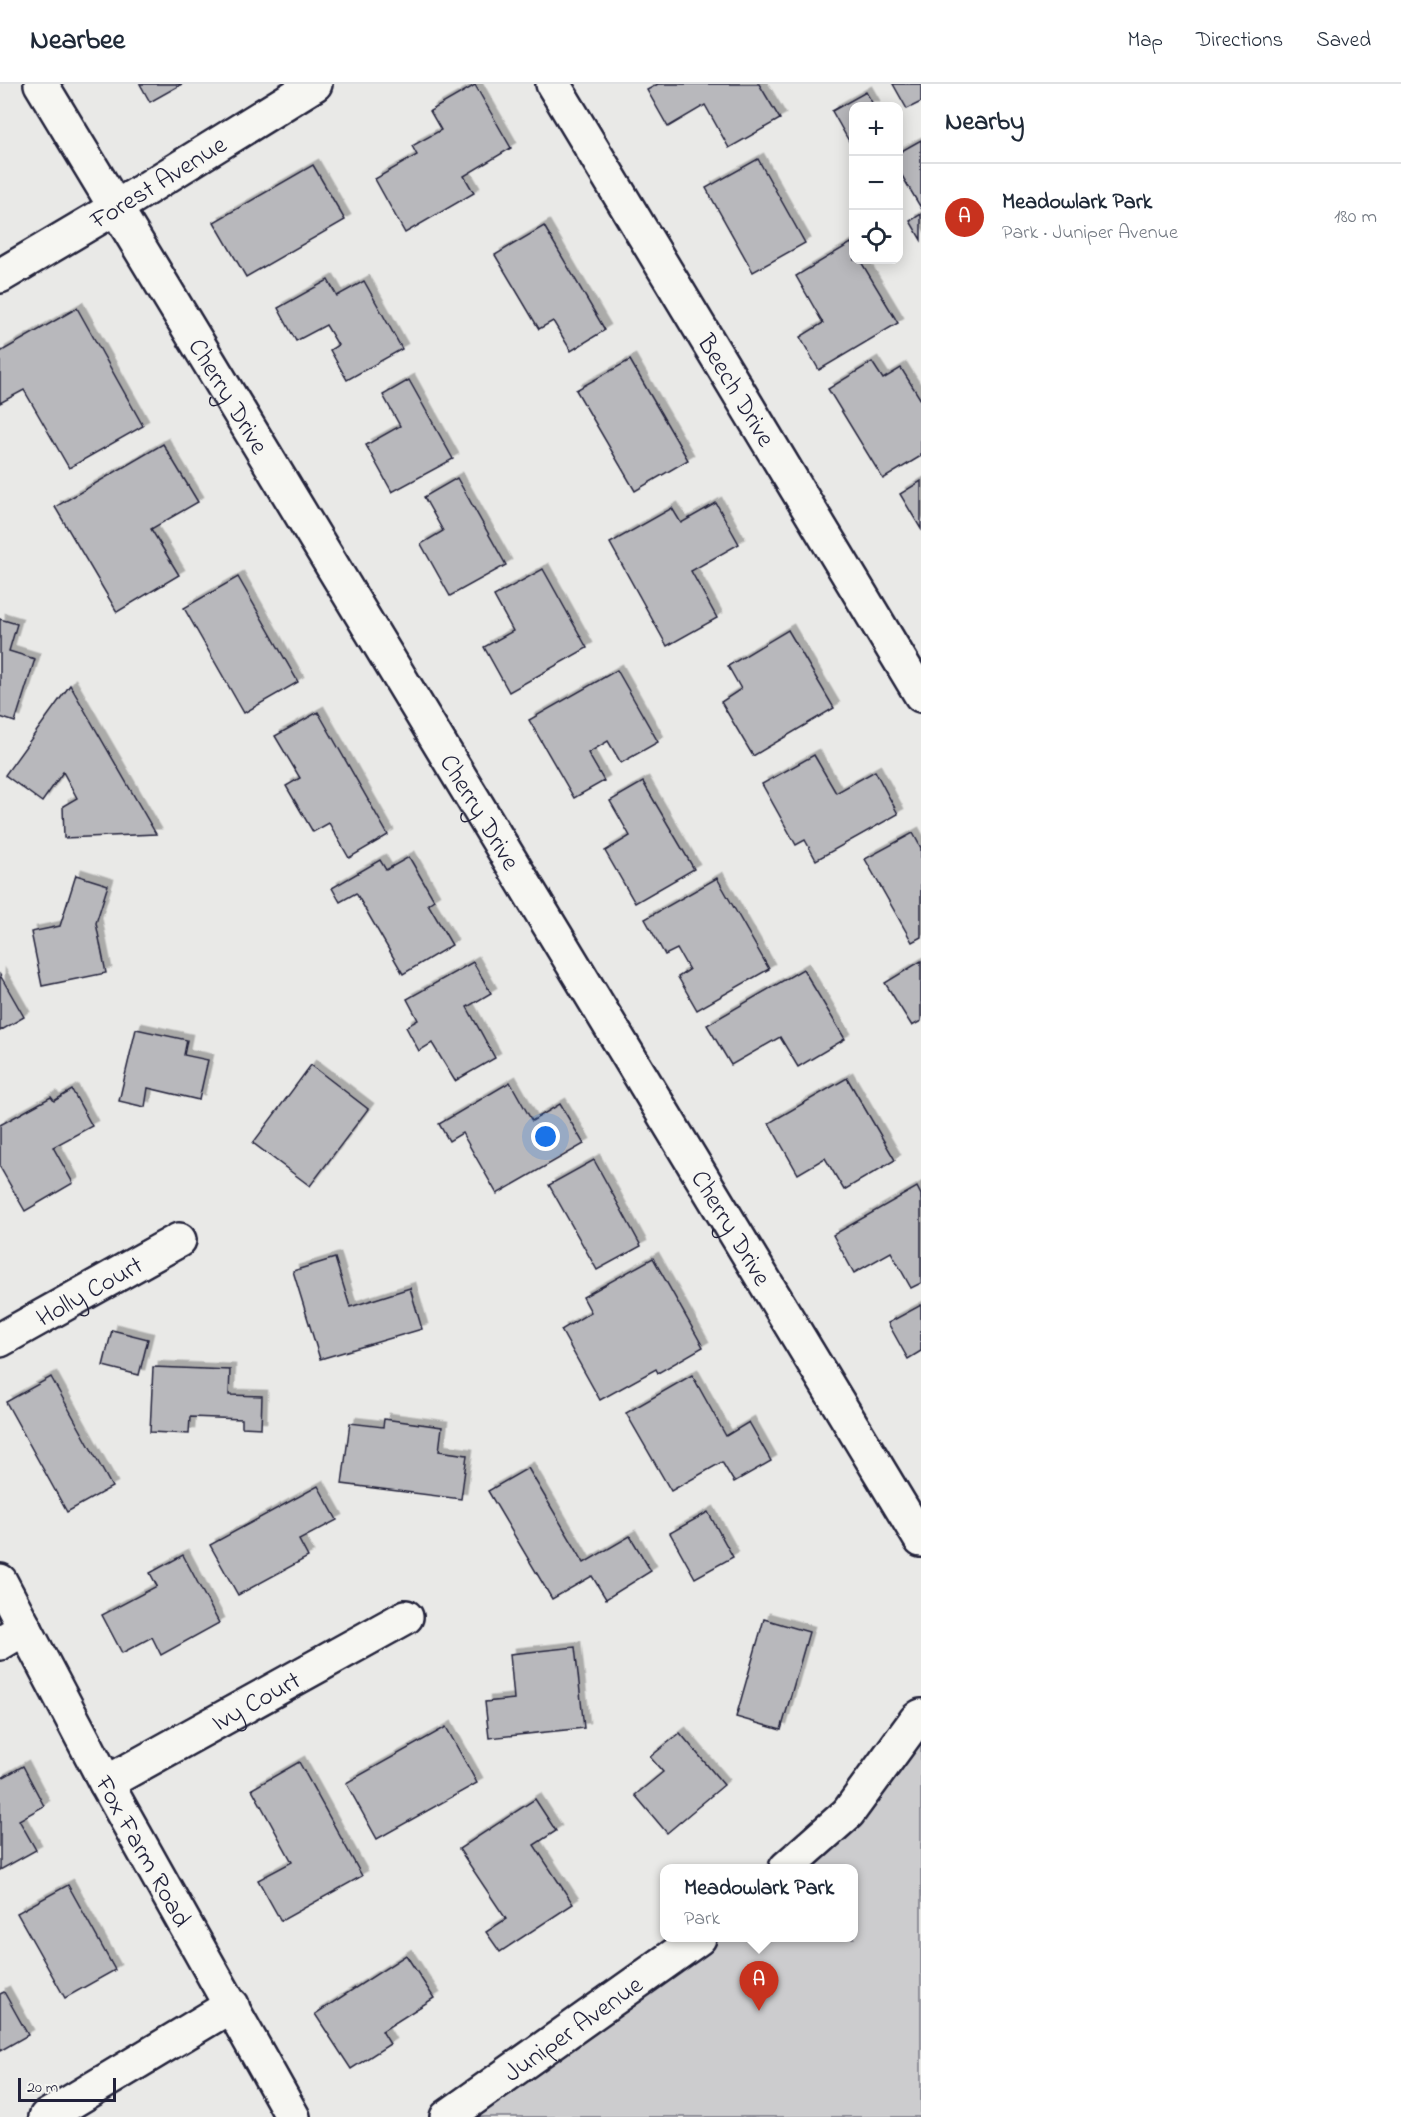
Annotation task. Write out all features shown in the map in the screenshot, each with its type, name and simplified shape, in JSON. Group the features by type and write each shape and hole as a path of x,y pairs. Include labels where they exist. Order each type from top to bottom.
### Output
{"street":[{"name":"Cherry Drive","path":"41,84 921,1540"},
{"name":"Forest Avenue","path":"0,276 116,208 315,84"},
{"name":"Beech Drive","path":"553,84 921,695"},
{"name":"Holly Court","path":"0,1340 179,1240"},
{"name":"Fox Farm Road","path":"0,1581 12,1635 106,1783 293,2117"},
{"name":"Ivy Court","path":"106,1783 406,1617"},
{"path":"792,1864 848,1813 921,1716"},
{"name":"Juniper Avenue","path":"447,2117 693,1942"},
{"path":"46,2117 232,2005"}],"shaded area":[{"path":"921,1716 921,2117 447,2117 693,1942 858,1942 858,1864 790,1864"}],"building":[{"path":"140,84 182,84 150,102"},
{"path":"658,84 759,84 780,119 729,148 705,105 668,127 647,90"},
{"path":"893,84 921,84 921,102 907,109"},
{"path":"475,85 511,148 464,176 474,193 405,233 375,179 417,155 412,146 441,130 430,111"},
{"path":"866,92 872,102 849,102 849,141 832,111"},
{"path":"921,140 921,208 903,177 903,150"},
{"path":"758,159 805,243 753,272 706,188"},
{"path":"313,165 345,220 246,277 214,222"},
{"path":"921,214 921,240 910,221"},
{"path":"544,226 605,330 571,351 553,321 539,329 495,255"},
{"path":"849,244 849,264 862,264 898,323 819,370 800,337 823,323 796,276"},
{"path":"328,280 337,296 364,281 402,349 347,380 330,350 338,345 326,325 296,341 278,308"},
{"path":"77,308 143,426 69,468 24,390 0,403 0,352"},
{"path":"630,360 688,460 635,491 576,390"},
{"path":"872,362 883,379 901,368 921,400 921,456 883,479 828,389"},
{"path":"409,380 453,459 392,492 366,445 400,426 383,395"},
{"path":"163,444 198,502 151,529 179,575 117,612 55,507"},
{"path":"457,478 506,565 450,596 421,544 443,531 424,497"},
{"path":"921,481 921,529 900,494"},
{"path":"716,503 739,544 691,571 717,618 667,646 610,543 672,508 681,523"},
{"path":"543,569 587,648 509,692 484,647 513,631 494,596"},
{"path":"238,577 298,682 244,713 184,608"},
{"path":"0,619 17,624 9,651 35,659 15,722 0,717"},
{"path":"788,630 834,708 753,756 721,702 741,689 728,666"},
{"path":"617,670 658,742 621,763 608,741 588,753 604,781 574,798 529,720"},
{"path":"70,685 156,834 64,838 63,806 77,798 63,772 42,802 5,775"},
{"path":"318,712 388,835 349,858 329,823 313,832 286,786 300,778 275,736"},
{"path":"814,755 836,793 875,771 898,814 816,860 805,840 796,845 762,784"},
{"path":"643,782 694,869 635,903 605,851 630,836 610,801"},
{"path":"913,833 921,848 921,937 912,942 865,859"},
{"path":"409,857 434,900 428,904 452,945 403,974 356,893 340,902 332,888 380,860 386,870"},
{"path":"76,875 108,885 96,923 106,973 42,986 31,932 60,926"},
{"path":"717,878 769,969 697,1010 678,977 689,970 677,949 665,955 645,919"},
{"path":"921,961 921,1021 912,1026 885,983"},
{"path":"473,962 491,993 467,1007 495,1058 455,1081 432,1043 419,1051 406,1027 418,1020 407,999"},
{"path":"803,969 845,1039 798,1067 780,1037 731,1065 707,1025"},
{"path":"0,975 24,1017 0,1031"},
{"path":"136,1029 187,1040 184,1055 208,1060 199,1100 148,1088 145,1107 119,1101"},
{"path":"311,1065 368,1109 310,1186 253,1143"},
{"path":"847,1078 895,1160 844,1190 825,1158 798,1174 769,1123"},
{"path":"510,1082 532,1121 560,1104 584,1144 497,1194 462,1133 449,1141 439,1124"},
{"path":"72,1090 92,1126 53,1147 73,1183 25,1211 0,1167 0,1125 51,1097 54,1101"},
{"path":"594,1160 641,1246 597,1270 549,1185"},
{"path":"917,1187 921,1195 921,1283 911,1288 891,1252 854,1273 833,1235"},
{"path":"335,1258 350,1307 410,1288 422,1329 320,1359 293,1271"},
{"path":"653,1258 703,1347 658,1373 656,1369 600,1400 561,1330 591,1312 583,1297"},
{"path":"921,1305 921,1351 908,1359 888,1323"},
{"path":"112,1330 148,1339 139,1375 103,1366"},
{"path":"153,1367 230,1370 229,1395 262,1396 261,1428 242,1427 242,1419 190,1417 189,1434 150,1432"},
{"path":"692,1375 726,1436 749,1422 771,1461 734,1482 722,1462 671,1491 626,1413"},
{"path":"51,1377 112,1487 67,1512 6,1402"},
{"path":"384,1419 442,1427 439,1451 467,1455 461,1499 342,1484 350,1423 383,1427"},
{"path":"528,1468 584,1563 630,1536 651,1571 606,1599 592,1576 552,1599 488,1491"},
{"path":"318,1486 337,1520 299,1540 308,1557 238,1595 210,1545"},
{"path":"708,1512 733,1557 695,1578 670,1533"},
{"path":"183,1555 219,1623 161,1655 152,1637 122,1653 102,1615 157,1586 150,1573"},
{"path":"764,1619 809,1632 781,1730 736,1717"},
{"path":"575,1647 584,1728 489,1738 485,1702 514,1699 510,1654"},
{"path":"446,1727 477,1783 377,1839 346,1783"},
{"path":"680,1733 724,1785 667,1833 635,1795 663,1772 650,1757"},
{"path":"299,1762 362,1876 281,1921 258,1880 292,1862 252,1789"},
{"path":"23,1766 44,1806 19,1820 36,1850 0,1870 0,1779"},
{"path":"535,1799 556,1831 534,1845 573,1904 500,1952 486,1932 506,1919 459,1849"},
{"path":"68,1885 115,1970 65,1998 17,1913"},
{"path":"406,1955 434,1998 382,2031 390,2044 351,2069 315,2014"},
{"path":"4,1992 28,2035 0,2051 0,1994"}],"place":[{"name":"Meadowlark Park","path":"759,2011"}]}
